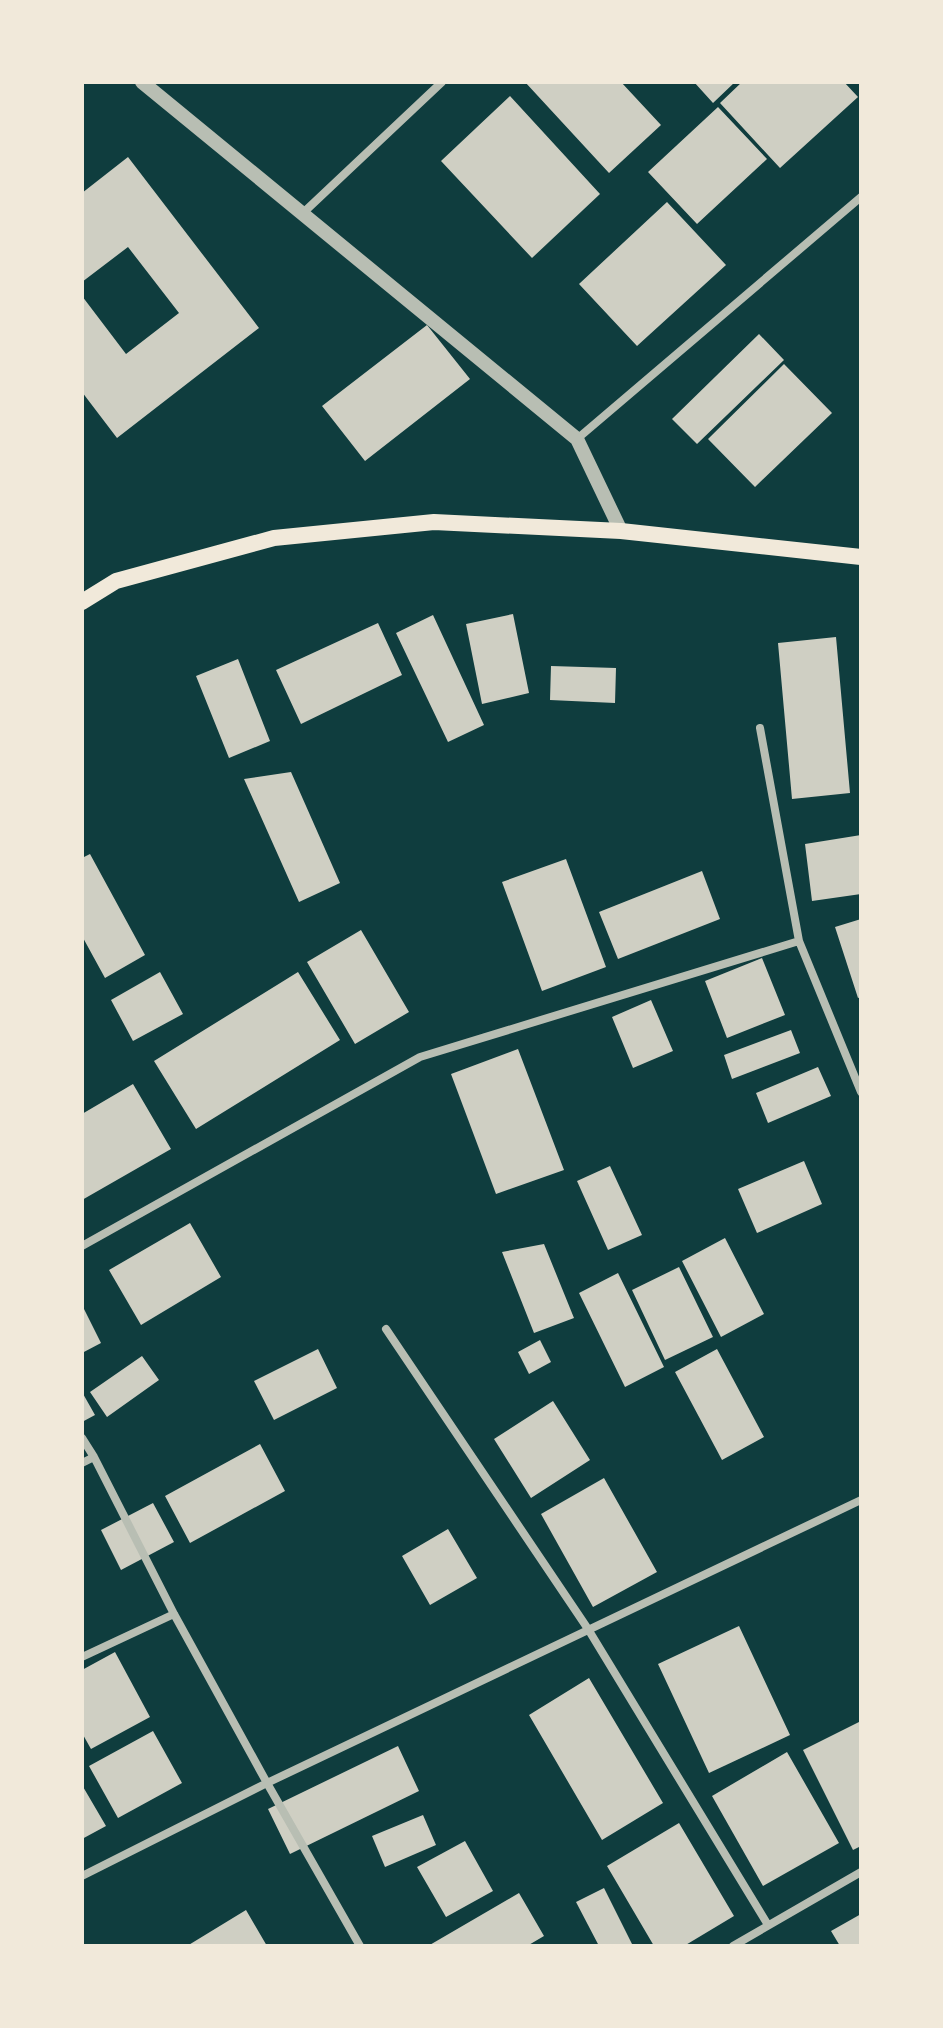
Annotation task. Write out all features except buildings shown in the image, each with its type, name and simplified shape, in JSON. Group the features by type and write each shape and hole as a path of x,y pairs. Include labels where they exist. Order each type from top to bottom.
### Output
{"main road":[{"path":"82,602 116,581 274,538 434,522 621,531 861,557"}],"street":[{"path":"142,82 577,439 621,531"},
{"path":"303,213 442,82"},
{"path":"577,439 861,197"},
{"path":"760,728 799,941 861,1092"},
{"path":"82,1246 420,1057 799,941"},
{"path":"386,1329 588,1629 768,1925"},
{"path":"82,1438 174,1614 358,1945"},
{"path":"82,1463 94,1457"},
{"path":"82,1876 267,1783 861,1500"},
{"path":"82,1657 174,1614"},
{"path":"733,1946 861,1872"}]}
